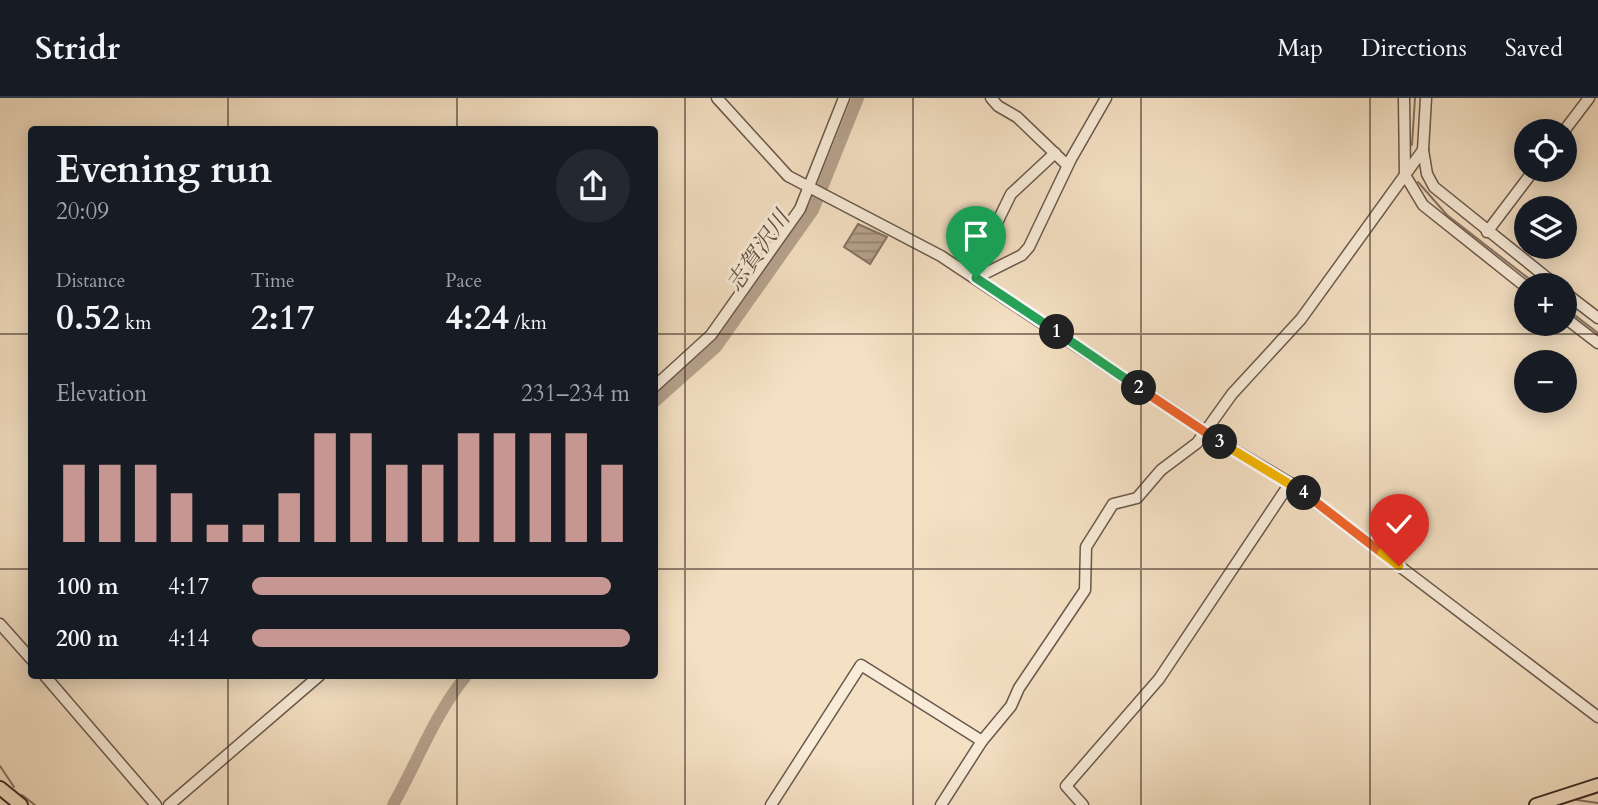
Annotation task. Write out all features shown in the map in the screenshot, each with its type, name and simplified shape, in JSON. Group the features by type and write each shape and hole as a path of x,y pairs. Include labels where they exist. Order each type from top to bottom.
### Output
{"main road":[{"path":"1536,805 1598,785"},
{"path":"0,788 21,805"}],"street":[{"path":"717,98 772,162 811,189 906,236 976,278 1206,432 1290,483 1598,717"},
{"path":"658,383 710,335 778,242 811,189 844,98"},
{"path":"991,98 998,106 1017,117 1067,165"},
{"path":"976,278 1022,255 1030,247 1067,165 1105,98"},
{"path":"1404,98 1405,175 1423,205 1514,277"},
{"path":"1426,98 1423,150 1427,174 1434,187 1540,273"},
{"path":"1573,119 1589,98"},
{"path":"941,805 982,741 1011,706 1019,688 1085,590 1086,547 1113,504 1137,498 1161,470 1182,457 1206,432 1232,394 1301,319 1423,150"},
{"path":"976,278 989,239 1011,194 1055,153"},
{"path":"1487,232 1525,182"},
{"path":"1577,302 1598,318"},
{"path":"1577,327 1598,343"},
{"path":"1083,805 1066,786 1159,679 1290,483"},
{"path":"0,624 28,656"},
{"path":"771,805 861,665 982,741"},
{"path":"47,679 156,805"},
{"path":"169,805 316,679"}],"shaded area":[{"path":"858,224 887,237 870,264 844,247"}],"waterway":[{"name":"志賀沢川","path":"658,398 716,347 813,210 858,98"},
{"path":"1412,145 1415,98"},
{"path":"1418,182 1447,215 1522,273"},
{"path":"1577,317 1598,333"},
{"name":"志賀沢川","path":"393,805 435,722 464,679"},
{"path":"0,766 14,787"},
{"path":"22,795 35,805"},
{"path":"1577,800 1598,803"}],"route":[{"path":"976,278 1220,442 1290,483 1399,566"}]}
